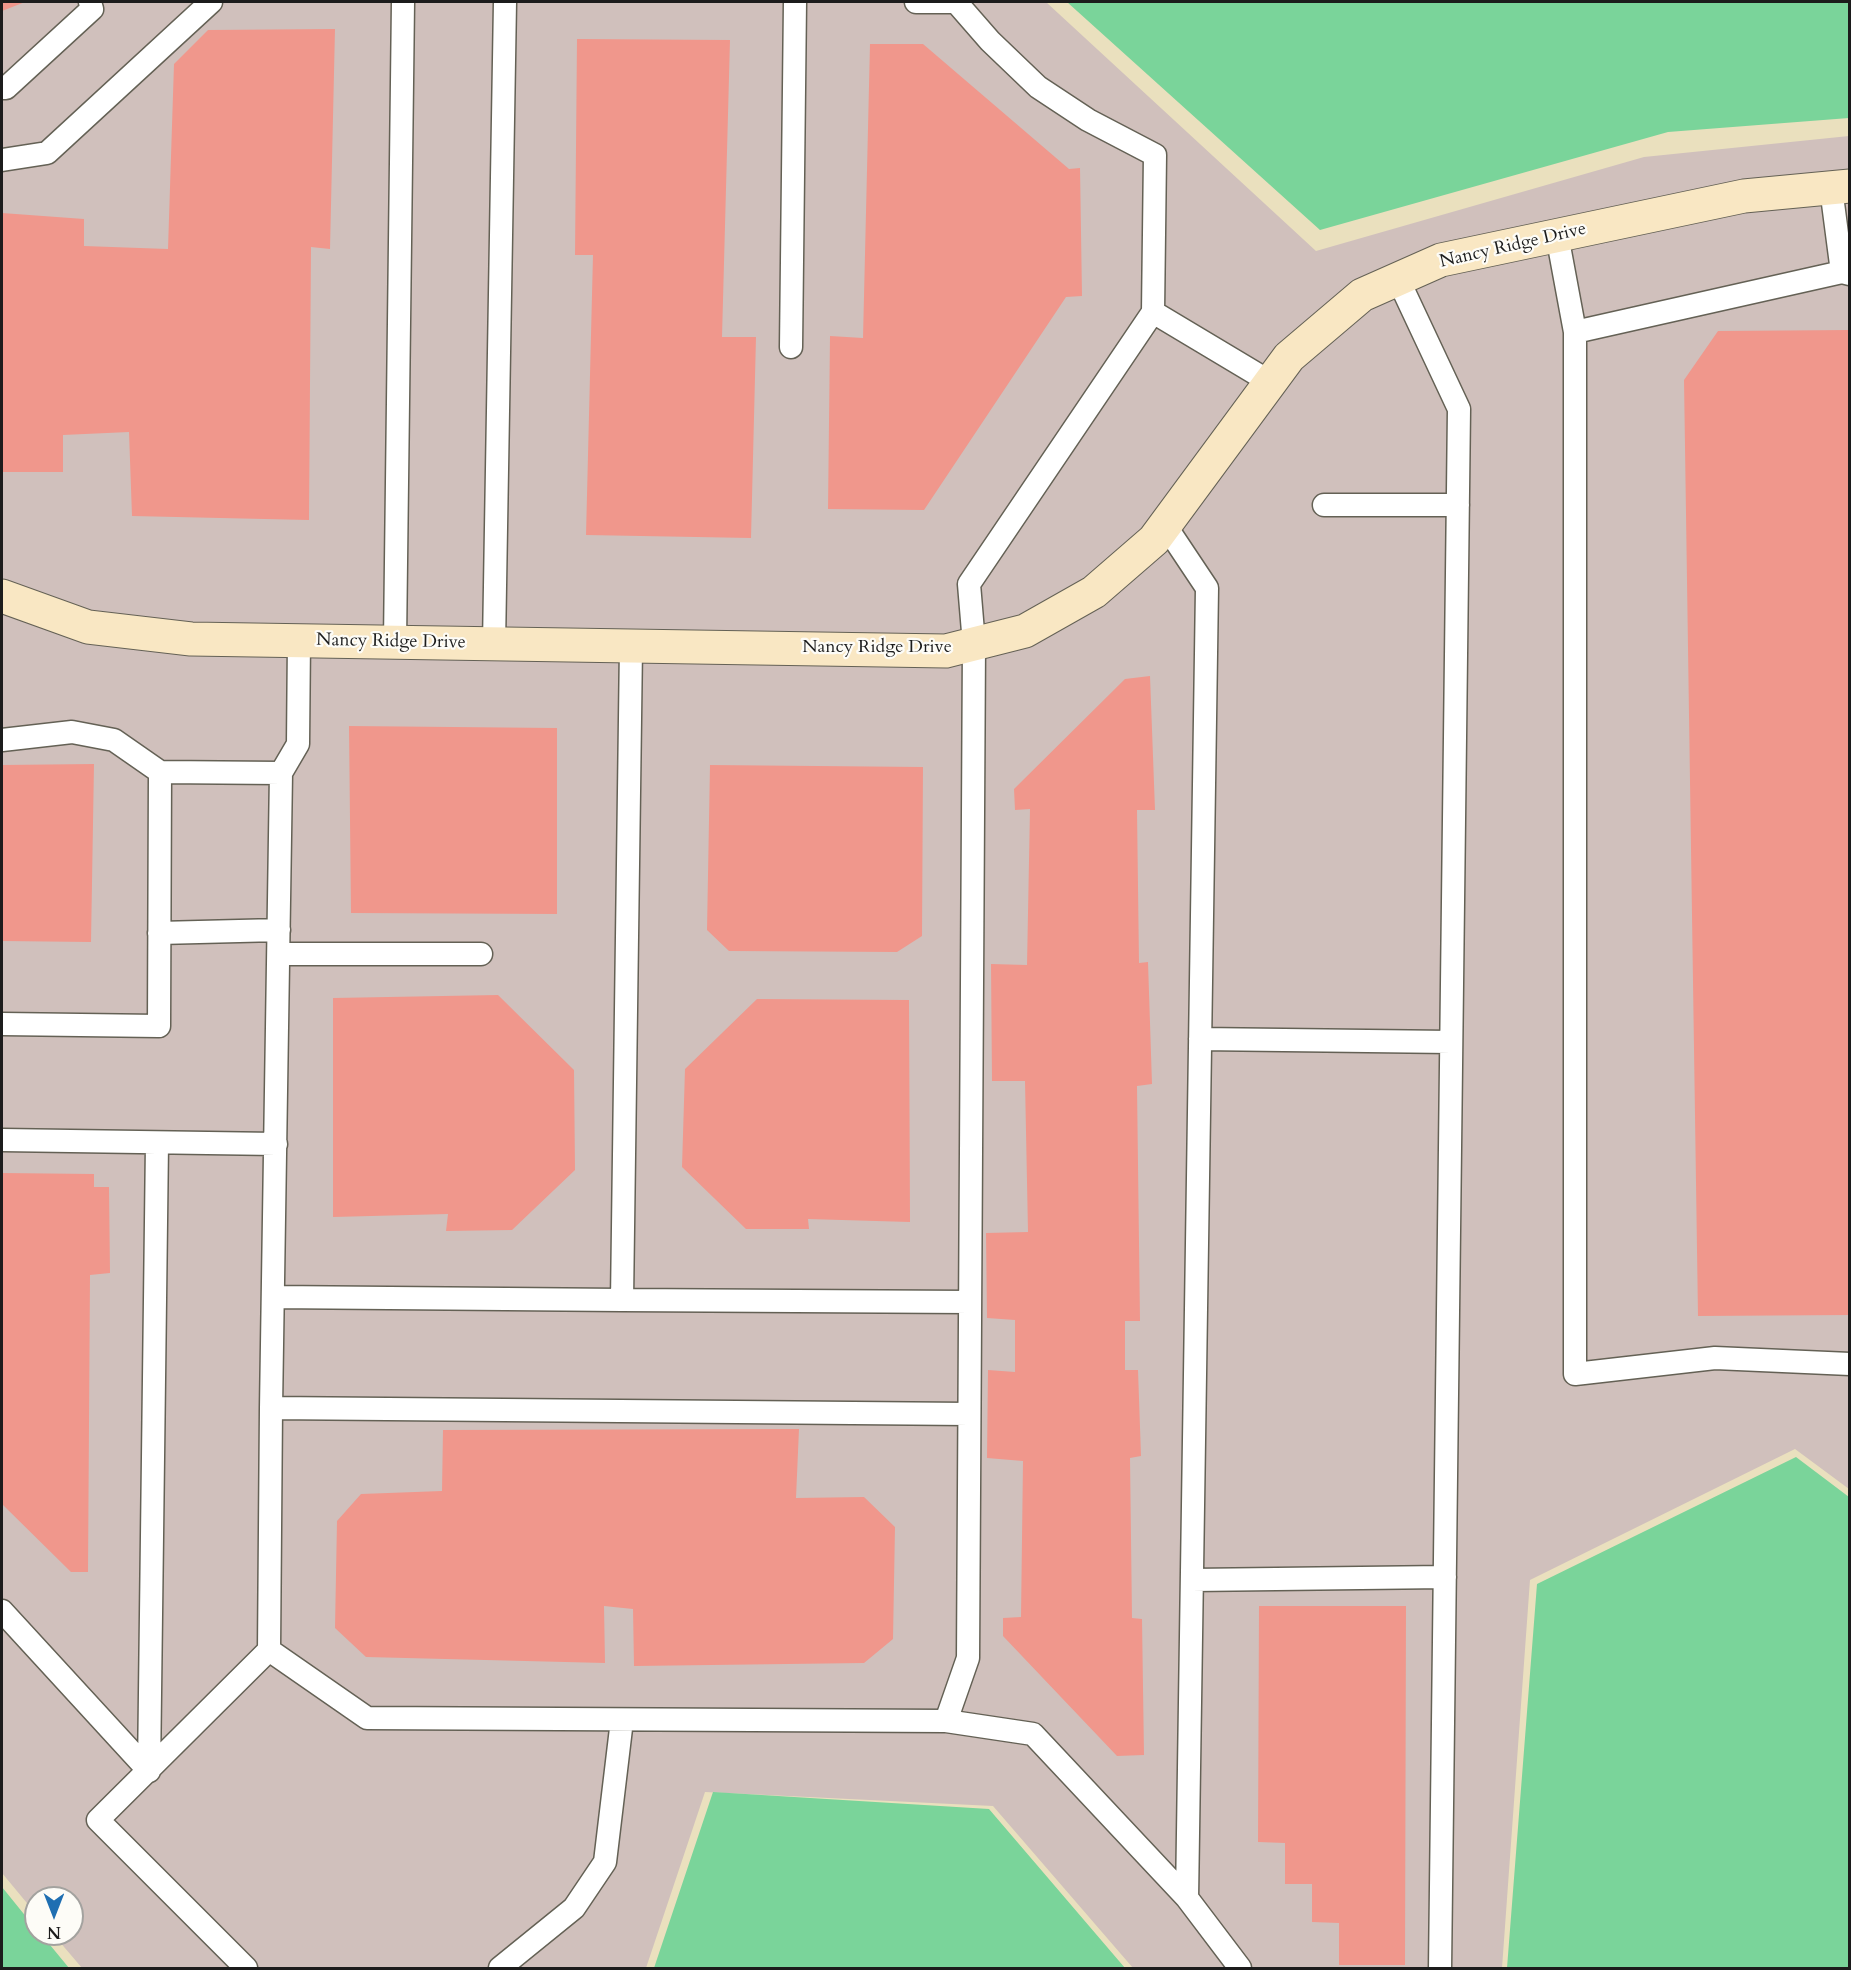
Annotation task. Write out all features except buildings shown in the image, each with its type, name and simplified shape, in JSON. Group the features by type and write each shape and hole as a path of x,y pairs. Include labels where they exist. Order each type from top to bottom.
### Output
{"street":[{"name":"Nancy Ridge Drive","path":"2,596 88,627 191,639 946,651 1025,631 1094,592 1154,540 1289,357 1362,295 1441,260 1744,196 1840,187"}],"lane":[{"path":"2,88 6,88 92,9 90,2"},
{"path":"2,159 47,153 211,2"},
{"path":"395,642 403,2"},
{"path":"494,644 505,2"},
{"path":"790,347 795,2"},
{"path":"916,2 956,2 990,41 1038,87 1088,120 1155,155 1153,312 969,585 974,644 968,1658 946,1721"},
{"path":"1575,332 1846,273 1840,187"},
{"path":"1557,235 1575,332 1575,1374 1715,1358 1850,1364"},
{"path":"1398,279 1459,409 1440,1968"},
{"path":"1153,312 1270,382"},
{"path":"1324,505 1458,505"},
{"path":"1165,525 1206,588 1187,1898"},
{"path":"246,1968 98,1820 269,1650 281,773 298,744 299,640"},
{"path":"622,1300 631,646"},
{"path":"2,740 72,732 114,740 160,772 281,773"},
{"path":"2,1024 159,1026 160,772"},
{"path":"159,933 279,930"},
{"path":"279,954 481,954"},
{"path":"1200,1040 1451,1042"},
{"path":"2,1140 276,1144"},
{"path":"149,1771 158,1143"},
{"path":"273,1297 970,1302"},
{"path":"272,1408 969,1414"},
{"path":"1192,1580 1445,1577"},
{"path":"2,1611 149,1771"},
{"path":"269,1650 367,1718 946,1721 1033,1734 1187,1898 1240,1968"},
{"path":"500,1968 574,1908 605,1862 622,1720"}],"shaded area":[{"path":"2,2 1046,2 1316,251 1644,157 1849,136 1849,1489 1795,1449 1530,1580 1502,1968 1133,1968 993,1806 705,1792 646,1968 82,1968 63,1946 84,1946 84,1886 24,1886 24,1900 2,1873"}],"green space":[{"path":"1067,2 1849,2 1849,118 1668,132 1320,230"},
{"path":"1796,1457 1849,1497 1849,1968 1507,1968 1537,1584"},
{"path":"713,1792 989,1809 1125,1968 654,1968"},
{"path":"2,1887 24,1914 24,1946 51,1946 69,1968 2,1968"}]}
